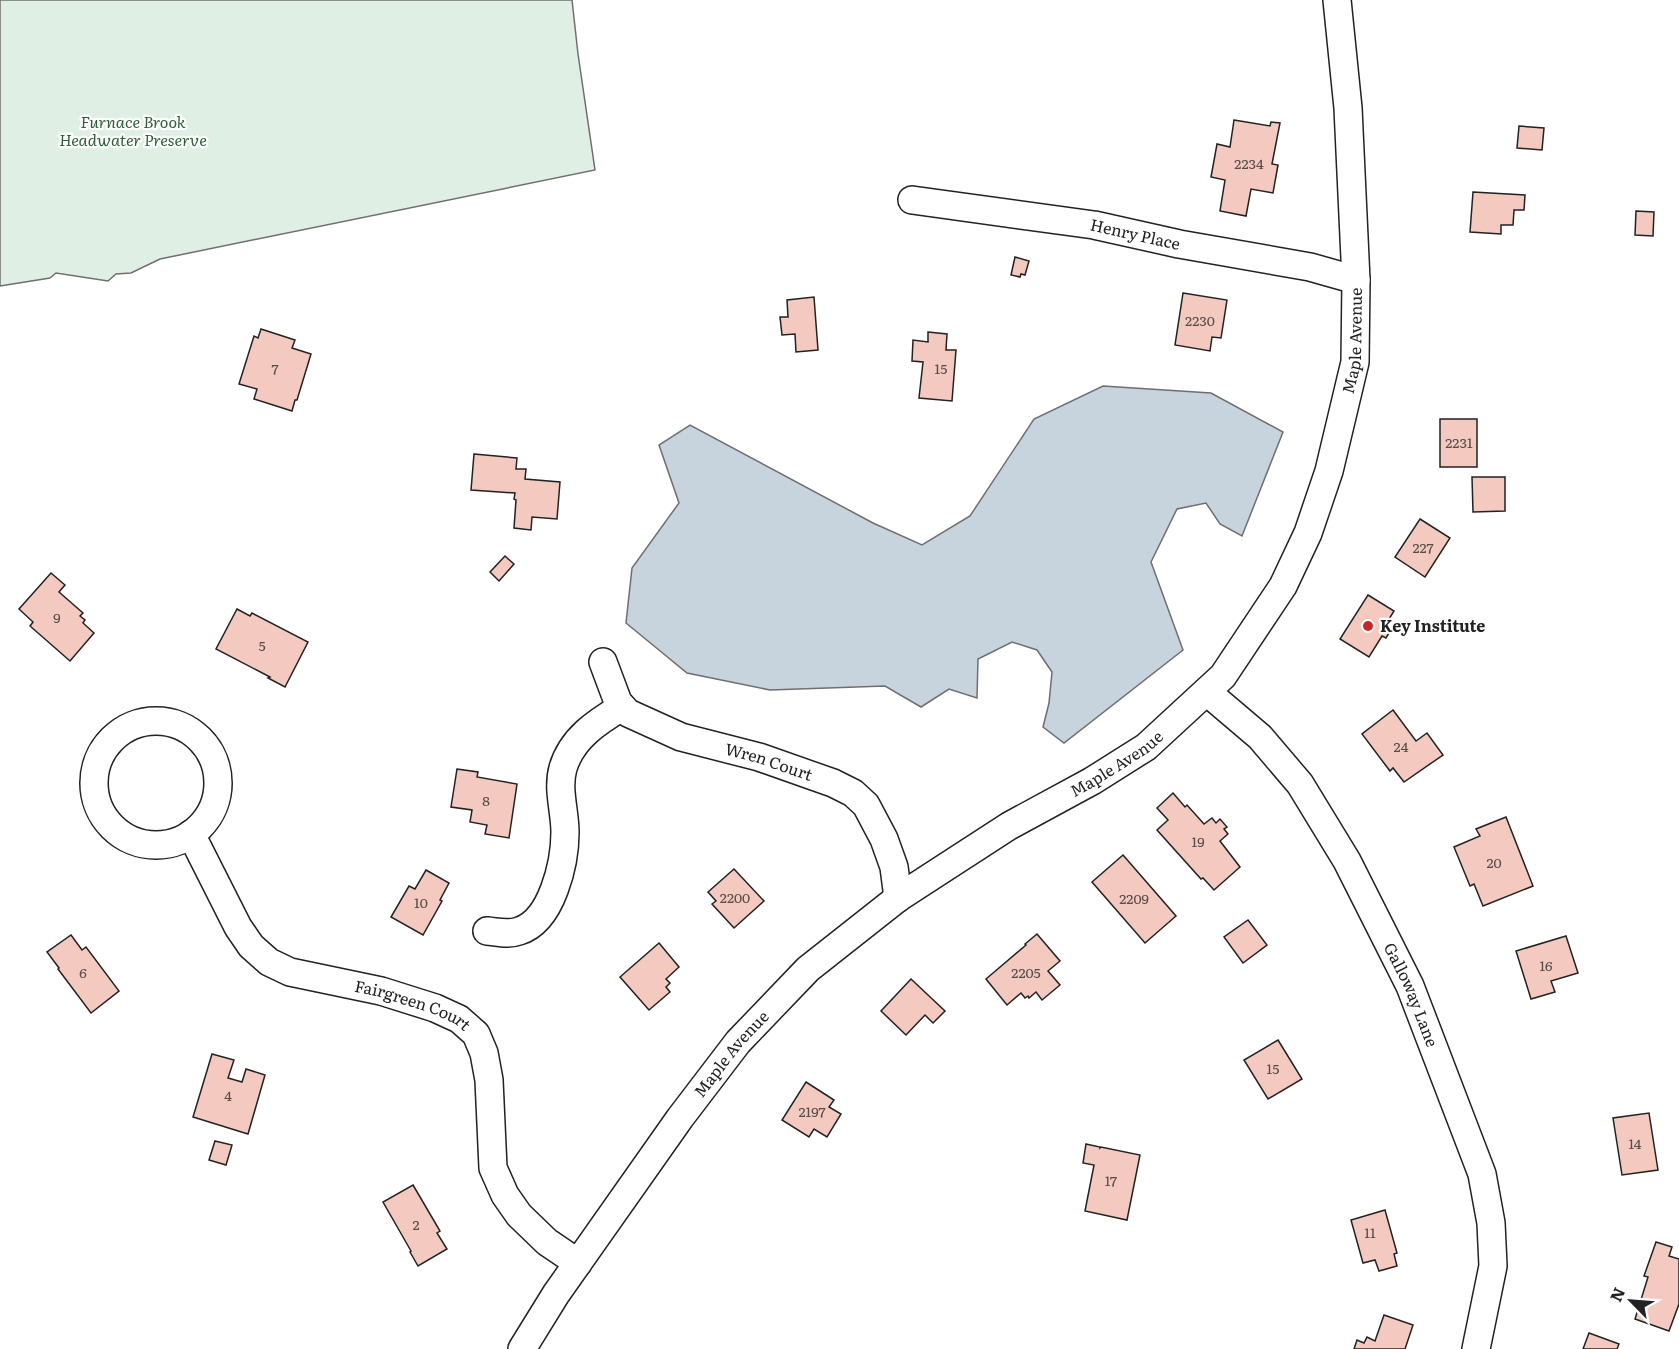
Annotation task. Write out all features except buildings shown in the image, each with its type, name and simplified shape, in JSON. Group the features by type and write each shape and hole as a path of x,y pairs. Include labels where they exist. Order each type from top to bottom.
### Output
{"street":[{"name":"Maple Avenue","path":"522,1349 556,1294 680,1118 738,1042 808,969 898,898 1009,826 1092,781 1146,747 1223,676 1283,586 1308,533 1329,471 1355,362 1356,280 1348,108 1337,0"},
{"name":"Henry Place","path":"912,200 1094,225 1179,244 1310,267 1356,280"},
{"path":"487,931 507,934 520,931 533,924 548,904 564,858 565,832 561,783 563,767 577,741 593,724 622,706 618,702 603,662"},
{"name":"Galloway Lane","path":"1207,692 1260,737 1299,784 1347,861 1410,986 1482,1174 1491,1223 1492,1266 1476,1349"},
{"name":"Wren Court","path":"622,706 628,713 681,737 759,757 833,783 853,793 866,805 884,839 894,867 898,898"},
{"path":"149,721 170,722 189,730 205,743 215,761 219,782 216,802 206,820 191,834 174,842 156,845 138,842 121,834 108,822 99,806 94,776 98,761 116,735 130,727 149,721"},
{"name":"Fairgreen Court","path":"191,834 238,927 250,946 269,963 290,972 381,991 435,1008 459,1019 477,1035 484,1053 489,1080 493,1168 505,1195 519,1215 547,1242 578,1263"}],"green space":[{"name":"Furnace Brook Headwater Preserve","path":"0,0 572,0 595,170 160,259 131,273 116,274 108,281 56,273 50,278 0,286"}],"shaded area":[{"path":"1103,386 1211,393 1283,432 1242,536 1220,524 1206,503 1177,509 1151,562 1183,650 1064,743 1043,727 1049,703 1052,672 1037,650 1012,642 978,659 977,698 949,689 921,707 885,686 770,690 687,673 626,623 632,568 679,503 659,445 690,425 873,523 922,545 970,516 1034,419"}],"place":[{"name":"Key Institute","path":"1368,626"}]}
